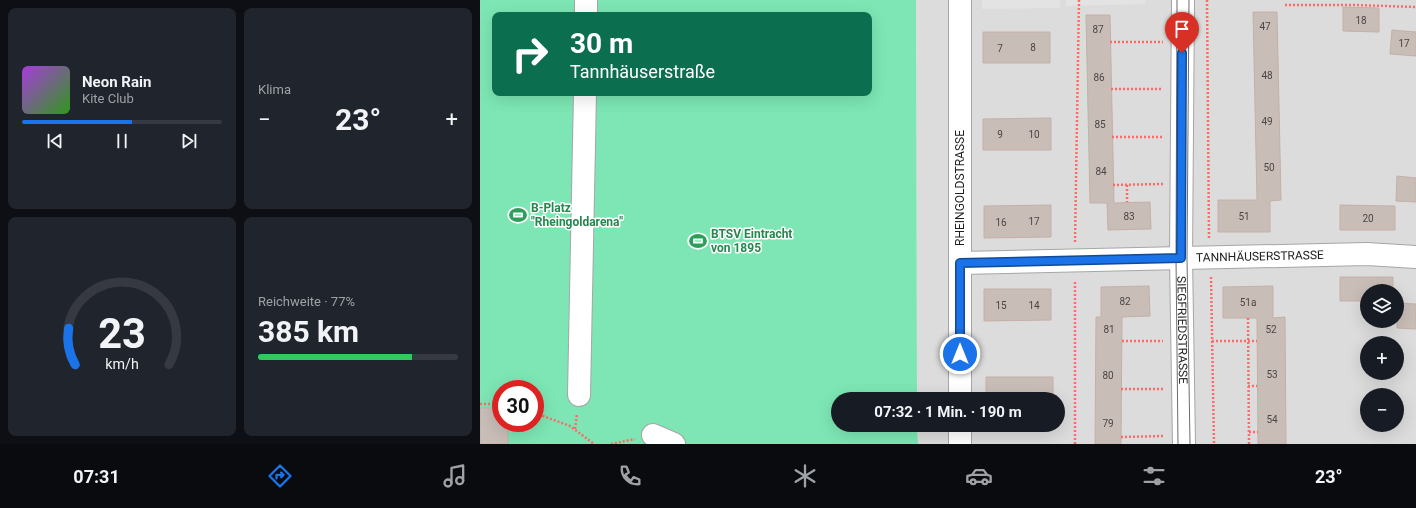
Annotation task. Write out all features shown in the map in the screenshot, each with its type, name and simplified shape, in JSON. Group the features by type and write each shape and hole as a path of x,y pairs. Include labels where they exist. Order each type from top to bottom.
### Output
{"street":[{"path":"586,0 586,12"},
{"name":"RHEINGOLDSTRASSE","path":"960,0 960,392"},
{"name":"SIEGFRIEDSTRASSE","path":"1176,440 1181,258 1182,0"},
{"path":"580,395 585,96"},
{"name":"TANNHÄUSERSTRASSE","path":"960,263 1181,258 1211,263 1367,254 1416,257"},
{"path":"960,432 960,444"},
{"path":"653,435 674,444"}],"path":[{"path":"1075,444 1075,261 1079,0"},
{"path":"1206,0 1209,247 1211,263 1214,444"},
{"path":"1285,5 1416,6"},
{"path":"1110,42 1167,42"},
{"path":"1111,89 1167,90"},
{"path":"1112,137 1167,136"},
{"path":"1113,185 1166,184"},
{"path":"1127,185 1127,202"},
{"path":"1248,318 1249,444"},
{"path":"1122,341 1168,340"},
{"path":"1212,341 1257,341"},
{"path":"1248,386 1258,386"},
{"path":"1121,389 1168,389"},
{"path":"480,404 492,404"},
{"path":"544,417 570,426 594,444"},
{"path":"1249,432 1258,432"},
{"path":"1121,437 1176,440"}],"shaded area":[{"path":"916,0 1416,0 1416,444 918,444 917,432 1065,432 1065,392 917,392"},
{"path":"982,0 1060,0 1060,8 982,9"},
{"path":"1066,0 1145,0 1145,4 1066,6"}],"green space":[{"name":"BTSV Eintracht von 1895","path":"480,0 916,0 917,392 831,392 831,432 917,432 918,444 480,444"}],"building":[{"path":"1343,7 1379,8 1379,32 1343,31"},
{"path":"1253,12 1277,12 1281,200 1270,201 1270,232 1218,232 1218,200 1257,200"},
{"path":"1086,15 1110,15 1114,203 1150,202 1151,229 1108,230 1107,203 1090,203"},
{"path":"1392,30 1416,32 1416,56 1390,54"},
{"path":"983,32 1050,32 1050,63 983,63"},
{"path":"1051,118 1051,150 983,150 983,119"},
{"path":"1397,176 1416,178 1416,202 1396,201"},
{"path":"1051,205 1051,237 984,238 984,206"},
{"path":"1340,205 1395,206 1395,230 1340,230"},
{"path":"1340,277 1393,277 1393,284 1360,284 1360,301 1340,301"},
{"path":"1149,286 1150,316 1122,317 1121,444 1095,444 1096,317 1101,317 1101,287"},
{"path":"1273,286 1273,318 1285,317 1286,444 1258,444 1257,318 1223,318 1223,287"},
{"path":"984,289 1051,289 1051,320 984,321"},
{"path":"1404,303 1416,304 1416,329 1397,328 1404,328"},
{"path":"986,377 1053,377 1053,392 986,392"},
{"path":"480,408 492,408 492,432 508,432 508,444 480,444"}],"tram line":[{"path":"1177,0 1176,258 1178,444"},
{"path":"1189,0 1187,258 1190,444"}],"place":[{"name":"B-Platz \"Rheingoldarena\"","path":"518,215"},
{"name":"BTSV Eintracht von 1895","path":"698,241"}],"route":[{"path":"960,354 960,263 1181,258 1182,53"}]}
